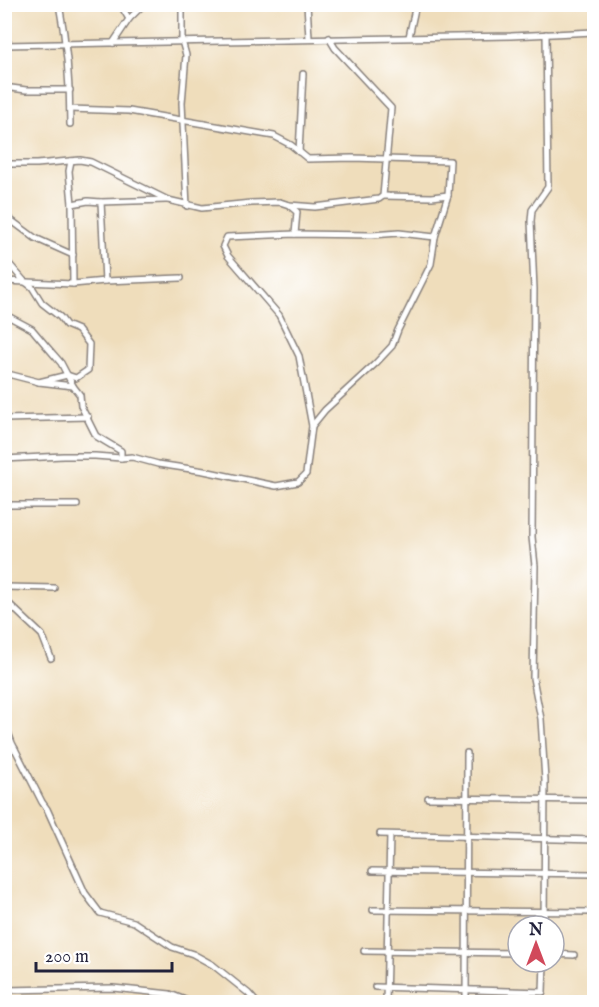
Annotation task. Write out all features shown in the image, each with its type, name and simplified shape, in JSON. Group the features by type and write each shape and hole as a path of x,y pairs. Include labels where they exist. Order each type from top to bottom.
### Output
{"street":[{"path":"59,4 66,45 70,124"},
{"path":"120,4 129,19"},
{"path":"113,43 129,19 144,4"},
{"path":"182,4 182,41 186,55 182,121 187,206"},
{"path":"308,4 309,38"},
{"path":"409,37 416,4"},
{"path":"4,45 594,33"},
{"path":"544,912 545,799 541,719 533,678 534,289 531,221 532,210 548,187 546,34"},
{"path":"329,38 335,48 391,108 383,196"},
{"path":"299,152 303,74"},
{"path":"4,87 26,90 70,90"},
{"path":"70,109 129,111 274,136 291,145 308,159 450,161 448,195 435,237 431,264 392,346 325,410 312,426"},
{"path":"4,164 80,160 91,162 168,200 202,208 280,202 315,207 379,199 383,196 448,195"},
{"path":"70,161 73,284"},
{"path":"72,204 88,201 168,200"},
{"path":"101,202 105,281"},
{"path":"289,205 297,213 296,234"},
{"path":"4,215 35,238 73,255"},
{"path":"4,459 63,456 121,459 132,457 276,486 298,482 306,474 312,426 299,356 279,315 228,256 223,246 226,237 399,233 435,237"},
{"path":"4,258 32,287 42,303 60,317 66,326 78,330 88,344 88,370 76,378 67,375 39,382"},
{"path":"4,281 73,284 181,278"},
{"path":"4,314 32,329 60,363 80,395 81,406 96,436 121,451 121,459"},
{"path":"4,373 39,382 73,386"},
{"path":"4,419 88,417"},
{"path":"4,505 77,505"},
{"path":"4,587 54,588"},
{"path":"4,598 42,635 51,658"},
{"path":"4,722 85,893 100,913 134,922 172,947 193,954 213,965 256,1002"},
{"path":"4,750 15,749"},
{"path":"466,1002 467,753"},
{"path":"428,798 594,800"},
{"path":"380,834 594,840"},
{"path":"386,1002 390,835"},
{"path":"372,871 594,874"},
{"path":"373,910 594,912"},
{"path":"364,951 506,953"},
{"path":"566,955 574,955"},
{"path":"375,987 543,992 544,974"},
{"path":"4,990 113,988 170,994 190,1002"}]}
